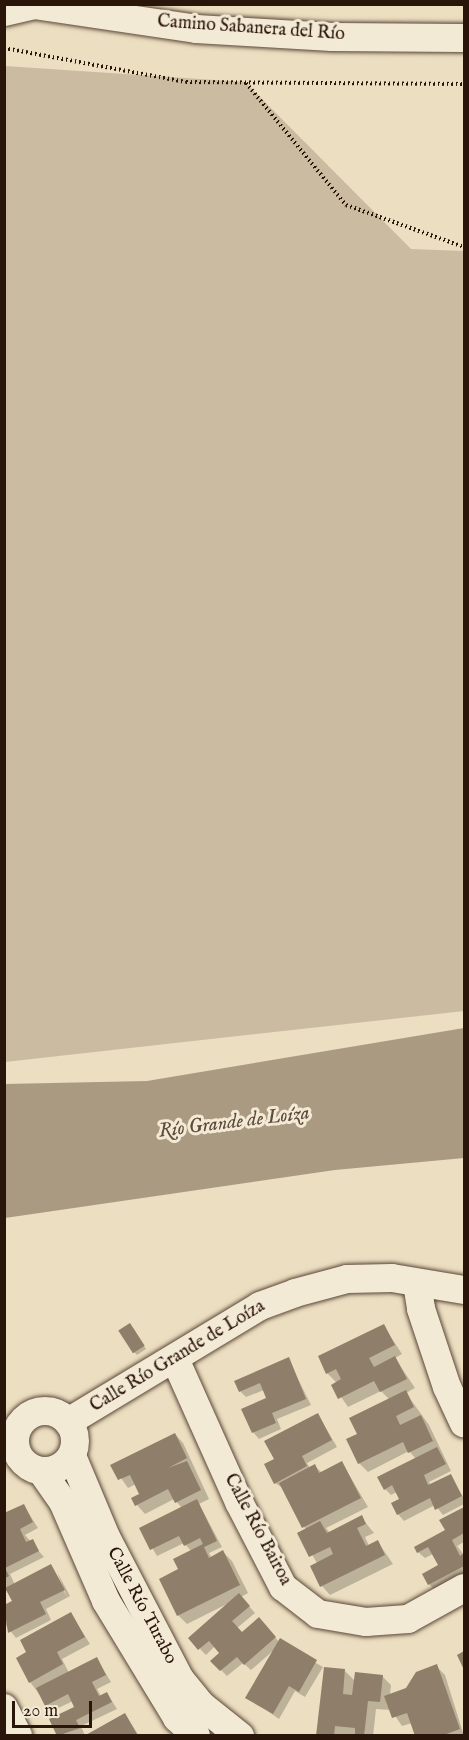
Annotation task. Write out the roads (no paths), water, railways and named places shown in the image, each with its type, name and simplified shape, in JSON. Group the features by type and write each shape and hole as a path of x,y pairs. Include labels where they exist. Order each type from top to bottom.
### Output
{"street":[{"name":"Camino Sabanera del Río","path":"4,12 34,4 196,29 332,37 465,38"},
{"name":"Calle Río Grande de Loíza","path":"68,1422 260,1306 294,1293 347,1279 392,1278 465,1290"},
{"path":"417,1283 421,1309 447,1387 465,1423"},
{"name":"Calle Río Bairoa","path":"175,1359 239,1502 284,1587 318,1614 366,1622 408,1619 465,1588"},
{"path":"36,1412 60,1414 68,1422 74,1432 72,1456 54,1470 42,1472 10,1451 18,1427 36,1412"},
{"name":"Calle Río Turabo","path":"72,1456 106,1537 180,1679 201,1705 240,1736"},
{"name":"Calle Río Turabo","path":"42,1472 63,1502 106,1601 177,1718 196,1736"},
{"path":"4,1708 18,1736"}],"water":[{"name":"Río Grande de Loíza","path":"464,1028 464,1158 335,1170 5,1218 5,1084 147,1081"}]}
